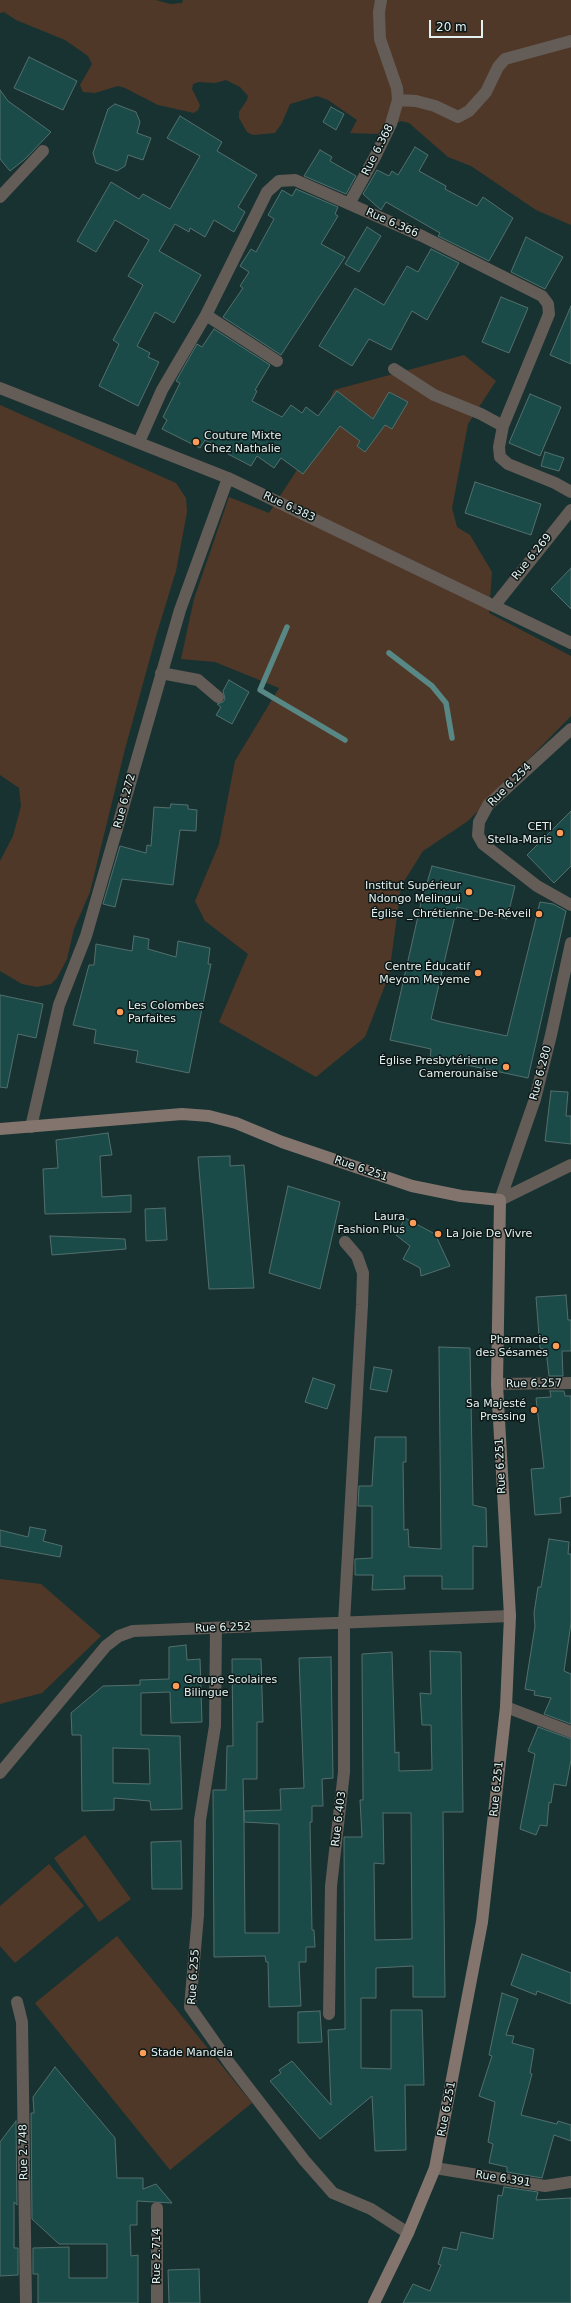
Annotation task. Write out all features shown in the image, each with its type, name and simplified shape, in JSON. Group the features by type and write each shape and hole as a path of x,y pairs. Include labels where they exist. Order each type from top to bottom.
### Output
{"main road":[{"name":"Rue 6.251","path":"0,1129 182,1114 209,1116 236,1123 282,1142 412,1186 462,1196 500,1200 497,1384 510,1616 506,1707 482,1922 435,2168 408,2233"},
{"path":"377,2302 408,2233"}],"street":[{"name":"Rue 6.368","path":"348,204 376,155 391,124 398,100 398,88 380,39 379,12 381,0"},
{"path":"398,100 416,101 435,106 458,117 470,111 482,97 498,67 506,59 571,41"},
{"path":"0,197 43,151"},
{"name":"Rue 6.366","path":"139,442 162,390 206,315 267,192 279,181 295,180 513,281 542,296 548,304 549,314 503,426 499,447 500,457 508,464 555,483 571,492"},
{"path":"206,315 277,362"},
{"path":"394,369 434,395 481,414 503,426"},
{"name":"Rue 6.383","path":"0,388 228,478 571,642"},
{"name":"Rue 6.272","path":"31,1127 60,1006 86,936 180,610 228,478"},
{"name":"Rue 6.269","path":"496,605 571,510"},
{"path":"161,673 198,680 218,697"},
{"name":"Rue 6.254","path":"571,729 488,805 479,822 478,835 483,844 537,886 571,905"},
{"name":"Rue 6.280","path":"500,1200 535,1099 571,943"},
{"path":"500,1200 571,1165"},
{"name":"Rue 6.403","path":"328,2014 331,1886 344,1772 344,1623 363,1273 357,1256 345,1242"},
{"name":"Rue 6.257","path":"497,1384 571,1383"},
{"name":"Rue 6.252","path":"0,1772 106,1646 119,1636 133,1631 510,1616"},
{"name":"Rue 6.255","path":"216,1628 215,1726 200,1820 198,1915 190,2007 253,2094 304,2160 333,2193 371,2210 408,2233"},
{"path":"506,1707 571,1732"},
{"name":"Rue 2.748","path":"17,2002 22,2022 26,2303"},
{"name":"Rue 6.391","path":"435,2168 545,2186 571,2182"},
{"name":"Rue 2.714","path":"157,2208 157,2303"}],"shaded area":[{"path":"0,0 156,0 170,4 182,3 183,0 571,0 571,225 536,210 471,166 448,157 409,123 401,121 377,134 350,133 357,120 328,100 317,96 290,104 282,123 275,133 253,135 247,132 239,118 239,112 248,96 240,87 226,80 215,83 199,82 193,84 192,89 200,105 198,110 194,113 158,105 118,86 95,93 83,92 80,85 92,64 88,56 65,40 16,20 4,12 0,13"},
{"path":"464,355 496,381 468,424 452,508 457,527 470,535 492,572 489,613 571,656 571,716 468,821 423,851 401,886 389,975 365,1037 316,1077 219,1022 248,954 205,921 195,901 219,844 235,761 279,688 215,662 181,659 194,599 229,497 269,513 308,453 334,390"},
{"path":"0,405 176,483 186,498 187,512 176,571 156,636 125,749 90,892 74,929 67,959 57,978 51,984 37,987 22,984 0,971 0,861 13,836 21,806 19,788 0,775"},
{"path":"0,1579 41,1584 101,1636 42,1693 0,1704"},
{"path":"85,1835 131,1899 99,1922 54,1858"},
{"path":"49,1864 84,1906 15,1963 0,1946 0,1906"},
{"name":"Stade Mandela","path":"117,1936 252,2103 170,2170 35,2003"}],"building":[{"path":"29,57 77,81 63,110 14,88"},
{"path":"0,90 8,101 51,132 25,159 10,171 0,159"},
{"path":"115,104 136,112 140,122 137,133 151,138 143,160 128,155 125,166 117,171 96,163 93,153 108,109"},
{"path":"331,107 344,114 336,130 323,122"},
{"path":"180,116 222,142 217,151 257,175 238,207 245,212 234,232 214,220 205,237 190,228 189,232 175,224 159,251 201,275 174,323 155,312 137,346 150,353 148,357 159,362 138,406 99,386 119,344 113,340 143,285 128,276 149,240 115,220 96,252 77,241 111,182 139,199 143,194 170,209 200,156 167,138"},
{"path":"415,147 428,155 419,171 446,186 445,189 477,206 483,197 513,218 489,261 438,236 440,233 386,202 381,210 363,194 377,170 389,176 392,171 398,175"},
{"path":"320,150 332,157 330,161 356,176 346,194 304,176"},
{"path":"296,189 338,207 335,214 338,216 321,244 345,257 281,355 223,317 243,288 240,286 249,272 240,266 251,249 256,252 274,219 268,215 282,190 292,196"},
{"path":"367,227 381,236 359,272 345,264"},
{"path":"526,237 563,257 545,289 511,272"},
{"path":"431,249 459,263 427,320 412,311 391,350 369,339 352,366 319,346 355,288 384,305 407,266 418,272"},
{"path":"501,297 528,308 509,353 482,342"},
{"path":"571,306 571,364 550,355"},
{"path":"214,329 270,365 255,390 257,391 252,401 282,417 291,405 302,413 306,407 318,416 337,391 373,419 389,392 408,402 392,429 385,425 365,452 357,446 360,441 340,426 303,474 281,458 274,468 257,456 251,466 228,454 229,452 205,440 200,448 162,429 167,420 163,417 180,383 176,381 197,344 202,347"},
{"path":"530,394 561,407 540,456 509,443"},
{"path":"545,452 564,458 559,471 541,466"},
{"path":"475,482 541,504 531,535 465,513"},
{"path":"571,568 571,609 551,589"},
{"path":"229,680 249,692 232,724 216,715 221,707 217,704 223,702 225,699 223,691"},
{"path":"171,804 188,805 188,809 197,810 196,831 180,830 173,885 122,879 115,907 103,904 120,846 146,853 147,845 151,846 154,807 170,808"},
{"name":"CETI Stella-Maris","path":"571,811 571,866 554,883 527,855"},
{"name":"Centre Éducatif Meyom Meyeme","path":"432,866 515,886 507,919 457,907 431,1019 507,1036 540,902 553,904 566,911 528,1078 453,1062 452,1064 430,1059 431,1049 390,1040 421,903"},
{"path":"134,936 149,939 148,949 176,957 178,941 210,948 208,964 211,964 189,1073 136,1062 138,1051 94,1043 96,1030 73,1025 89,965 94,965 96,944 132,951"},
{"path":"0,995 43,1004 36,1038 18,1034 7,1088 0,1087"},
{"path":"551,1091 568,1092 566,1116 571,1116 571,1144 545,1141"},
{"path":"108,1133 112,1155 100,1156 102,1197 131,1195 131,1212 45,1214 43,1169 58,1168 56,1140"},
{"path":"230,1156 230,1166 244,1165 254,1288 209,1289 198,1157"},
{"path":"288,1186 340,1202 320,1289 269,1273"},
{"path":"165,1208 167,1240 146,1241 145,1209"},
{"path":"405,1218 435,1234 450,1266 421,1276 420,1268 403,1259 410,1246 396,1235"},
{"path":"50,1236 125,1239 126,1249 52,1255"},
{"path":"566,1295 568,1320 571,1320 571,1351 562,1351 563,1376 549,1376 546,1350 540,1348 536,1297"},
{"path":"439,1347 470,1348 473,1505 486,1508 487,1547 473,1546 473,1589 442,1589 442,1576 404,1576 405,1589 372,1590 373,1575 355,1575 355,1559 372,1558 372,1506 358,1506 359,1486 372,1486 375,1437 406,1437 406,1462 403,1462 404,1530 408,1529 409,1547 441,1549"},
{"path":"374,1367 392,1370 387,1392 370,1389"},
{"path":"313,1378 335,1385 327,1409 305,1402"},
{"path":"550,1391 564,1391 565,1396 571,1396 571,1496 560,1498 561,1513 535,1515 531,1469 544,1468 536,1398 551,1397"},
{"path":"30,1527 46,1530 43,1541 62,1546 60,1557 0,1546 0,1530 28,1537"},
{"path":"549,1539 569,1542 568,1554 571,1554 571,1623 564,1671 571,1674 571,1724 544,1714 551,1698 534,1695 535,1691 525,1689 535,1626 534,1613 538,1587 541,1587"},
{"path":"186,1645 187,1660 200,1659 202,1722 171,1723 170,1692 141,1693 141,1735 180,1736 182,1809 151,1810 150,1801 114,1798 114,1810 82,1811 81,1735 72,1735 71,1713 103,1686 140,1685 140,1680 169,1679 169,1647","holes":["113,1748 149,1749 150,1784 113,1783"]},
{"path":"430,1651 461,1652 463,1812 443,1812 445,1997 413,1997 413,1966 376,1968 376,1998 361,1998 361,2068 391,2069 391,2010 422,2010 424,2085 405,2085 406,2150 375,2151 372,2096 320,2139 270,2081 281,2073 279,2070 292,2061 331,2105 328,2030 345,2029 344,1837 362,1837 360,1800 363,1800 362,1654 392,1652 395,1753 399,1752 399,1771 432,1770 431,1725 422,1725 420,1693 431,1694","holes":["383,1813 411,1813 412,1939 375,1940 374,1863 384,1864"]},
{"path":"331,1657 333,1778 322,1779 323,1806 312,1806 312,1822 310,1822 312,1930 314,1930 315,1947 306,1947 306,1962 299,1962 301,2006 269,2007 268,1962 266,1962 265,1956 214,1957 213,1790 226,1790 227,1746 233,1746 232,1659 261,1659 263,1722 257,1722 257,1779 243,1779 244,1821 244,1811 281,1810 280,1789 304,1788 299,1658","holes":["244,1822 279,1824 279,1933 245,1933"]},
{"path":"538,1727 571,1739 571,1760 566,1786 554,1784 551,1803 549,1802 547,1826 540,1825 536,1835 520,1829 535,1754 528,1751"},
{"path":"181,1841 182,1889 152,1889 151,1842"},
{"path":"522,1954 571,1973 571,2004 537,1991 536,1995 511,1985"},
{"path":"502,1993 518,1999 506,2035 514,2036 512,2043 534,2049 530,2073 532,2074 521,2115 557,2124 558,2121 571,2125 571,2141 554,2135 542,2178 507,2172 507,2167 489,2163 493,2144 488,2142 495,2102 479,2096 492,2056 489,2055"},
{"path":"320,2011 322,2042 298,2043 298,2012"},
{"path":"55,2067 115,2138 117,2178 143,2178 143,2189 156,2184 172,2203 137,2201 137,2225 130,2225 131,2256 138,2255 138,2303 38,2303 38,2274 33,2274 33,2248 69,2247 69,2278 107,2278 107,2244 59,2244 32,2219 31,2113 34,2113 33,2097"},
{"path":"16,2121 17,2205 14,2202 14,2248 18,2248 18,2275 0,2276 0,2142"},
{"path":"504,2187 538,2192 536,2200 571,2198 571,2303 403,2303 413,2284 430,2291 441,2265 438,2264 443,2247 457,2250 461,2232 493,2239 498,2195 502,2196"},
{"path":"199,2269 200,2303 169,2303 168,2270"}],"waterway":[{"path":"287,627 260,690 345,740"},
{"path":"389,653 432,686 446,703 452,738"}],"place":[{"name":"Couture Mixte Chez Nathalie","path":"196,442"},
{"name":"CETI Stella-Maris","path":"560,833"},
{"name":"Institut Supérieur Ndongo Melingui","path":"469,892"},
{"name":"Église _Chrétienne_De-Réveil","path":"539,914"},
{"name":"Centre Éducatif Meyom Meyeme","path":"478,973"},
{"name":"Les Colombes Parfaites","path":"120,1012"},
{"name":"Église Presbytérienne Camerounaise","path":"506,1067"},
{"name":"Laura Fashion Plus","path":"413,1223"},
{"name":"La Joie De Vivre","path":"438,1234"},
{"name":"Pharmacie des Sésames","path":"556,1346"},
{"name":"Sa Majesté Pressing","path":"534,1410"},
{"name":"Groupe Scolaires Bilingue","path":"176,1686"},
{"name":"Stade Mandela","path":"143,2053"}]}
